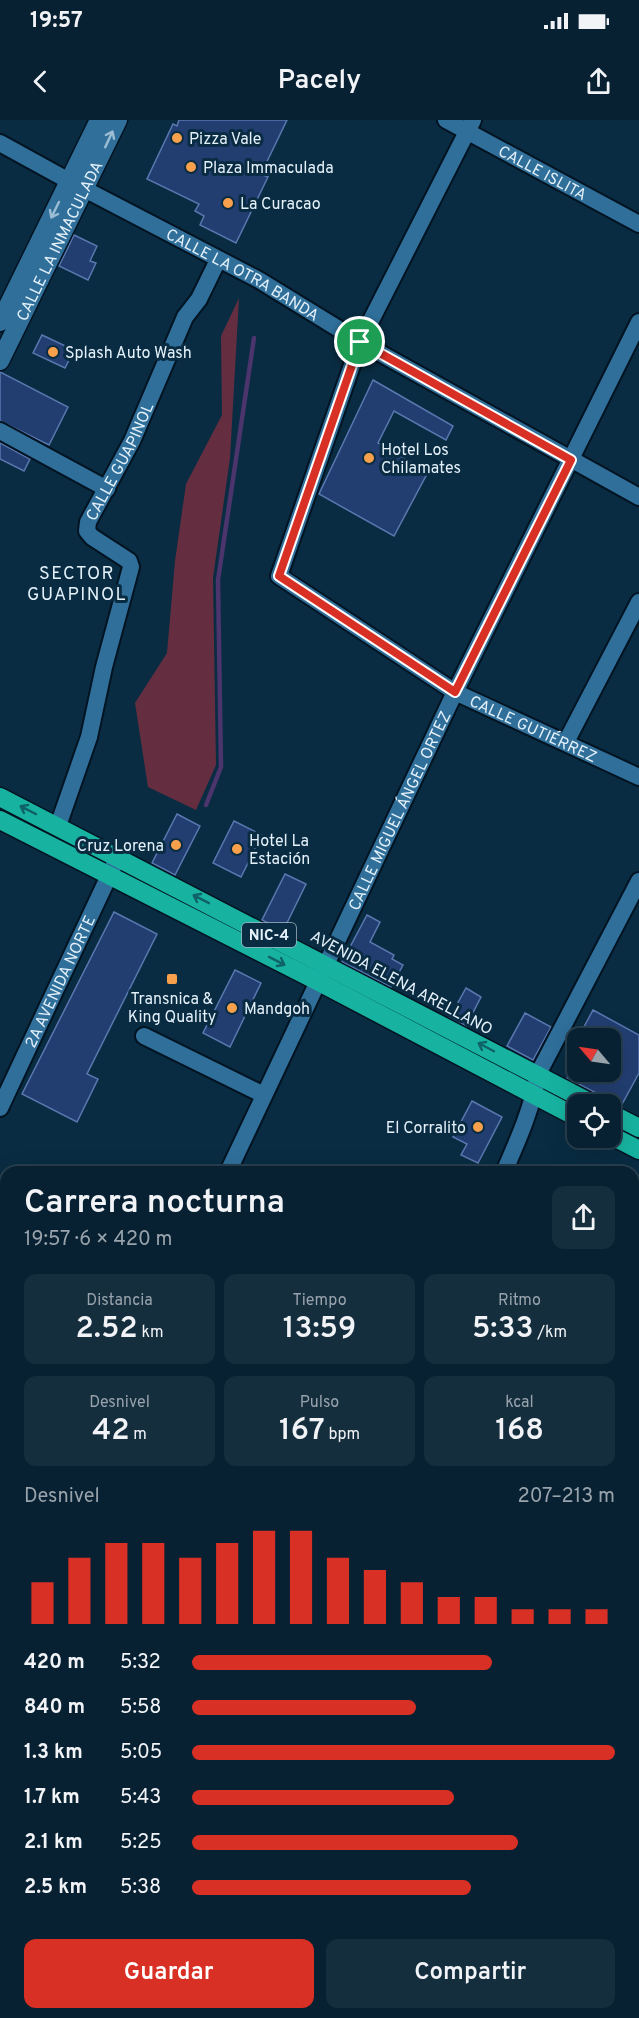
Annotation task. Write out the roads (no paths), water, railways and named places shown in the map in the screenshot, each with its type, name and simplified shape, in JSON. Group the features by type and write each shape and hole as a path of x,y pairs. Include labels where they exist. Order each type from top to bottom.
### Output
{"highway":[{"name":"AVENIDA ELENA ARELLANO","path":"1,800 58,826 575,1094"},
{"name":"NIC-4","path":"0,820 317,981 567,1112"},
{"path":"216,930 225,912"},
{"path":"432,1041 441,1024"},
{"path":"621,1119 639,1128"},
{"path":"621,1141 639,1150"}],"main road":[{"name":"CALLE LA INMACULADA","path":"0,361 9,317 69,181 99,120"},
{"name":"CALLE LA INMACULADA","path":"9,317 86,189 118,120"}],"street":[{"name":"CALLE ISLITA","path":"446,120 470,126 639,224"},
{"path":"360,342 470,126"},
{"name":"CALLE LA OTRA BANDA","path":"0,143 259,280 360,342 639,497"},
{"name":"CALLE GUAPINOL","path":"58,826 89,737 104,668 131,567 129,561 92,537 87,531 88,522 132,441 185,317 199,299 218,260"},
{"name":"CALLE MIGUEL ÁNGEL ORTEZ","path":"231,1166 455,692 639,322"},
{"name":"CALLE GUTIÉRREZ","path":"360,342 279,576 455,692 639,777"},
{"path":"0,431 107,489"},
{"path":"566,742 639,602"},
{"name":"2A AVENIDA NORTE","path":"0,1108 118,857"},
{"path":"507,1166 524,1128 535,1095 538,1074 638,885"},
{"path":"144,1036 264,1095"}],"waterway":[{"path":"206,805 221,767 218,580 254,338"}],"place":[{"name":"Pizza Vale","path":"177,138"},
{"name":"Plaza Immaculada","path":"191,167"},
{"name":"La Curacao","path":"228,203"},
{"name":"Splash Auto Wash","path":"53,352"},
{"name":"Hotel Los Chilamates","path":"369,458"},
{"name":"Cruz Lorena","path":"176,845"},
{"name":"Hotel La Estación","path":"237,849"},
{"name":"Transnica & King Quality","path":"172,979"},
{"name":"Mandgoh","path":"232,1008"},
{"name":"El Corralito","path":"478,1127"}],"district":[{"name":"SECTOR GUAPINOL","path":"77,583"}]}
